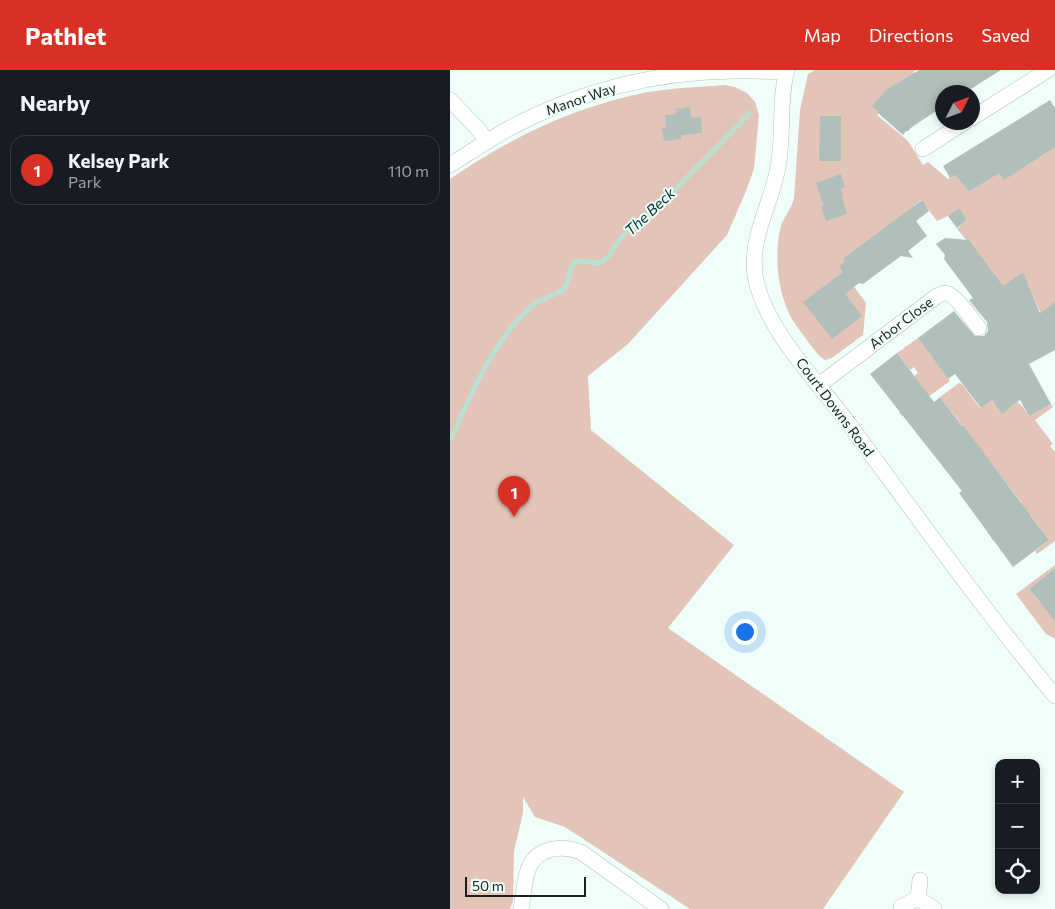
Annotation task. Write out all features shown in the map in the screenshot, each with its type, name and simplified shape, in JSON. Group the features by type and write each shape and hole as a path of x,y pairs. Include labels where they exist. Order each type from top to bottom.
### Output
{"street":[{"path":"980,113 1048,70"},
{"name":"Manor Way","path":"450,165 526,120 590,94 633,82 725,71 786,71"},
{"name":"Court Downs Road","path":"786,71 778,171 758,231 755,250 755,274 767,311 790,348 985,608 1055,696"},
{"path":"450,100 479,130 487,142"},
{"path":"923,149 953,130"},
{"name":"Arbor Close","path":"819,385 937,296 944,293 953,298 979,328"},
{"path":"521,909 528,870 533,861 540,855 557,848 569,848 581,852 661,909"},
{"path":"918,898 920,880"},
{"path":"901,907 918,898"},
{"path":"918,898 934,909"}],"shaded area":[{"path":"815,70 916,70 913,72 918,81 877,115 908,141 923,165 928,162 948,179 955,175 969,192 999,172 1032,161 1046,153 1055,137 1055,302 1043,311 1050,334 1023,273 1003,287 957,229 967,220 959,209 937,221 921,200 910,209 913,213 839,266 866,303 863,335 832,358 825,360 818,354 793,321 788,311 781,288 777,253 780,230 794,198 800,110 808,74"},
{"path":"725,85 735,87 747,93 755,102 759,115 754,169 746,191 727,235 628,344 588,376 591,430 734,545 668,628 904,792 823,909 690,909 565,827 535,817 523,797 523,813 514,851 513,901 510,909 450,909 450,179 520,137 545,125 595,106 648,92"},
{"path":"918,338 950,381 902,416 899,413 926,392 914,376 918,373 914,367 910,370 897,353"},
{"path":"959,383 962,384 980,408 992,400 1002,413 1018,402 1029,416 1051,404 1053,407 1035,420 1053,444 1050,446 1055,452 1055,541 1037,554 1035,551 1049,540 1030,514 993,541 986,529 1022,503 940,397"},
{"path":"1055,565 1055,568 1029,589 1040,603 1044,601 1055,621 1055,639 1046,634 1016,594"}],"building":[{"path":"919,70 1001,70 977,85 935,85 935,112 903,135 872,106 886,90"},
{"path":"1050,100 1055,108 1055,147 1004,180 999,173 969,192 955,175 950,178 943,166"},
{"path":"690,107 691,118 701,117 702,133 681,135 681,139 664,141 662,128 666,127 665,115 677,114 676,109"},
{"path":"820,116 841,116 841,161 819,161"},
{"path":"841,174 845,187 841,188 842,197 847,214 826,221 821,207 824,206 816,183"},
{"path":"922,200 929,211 916,221 927,236 908,251 913,258 901,256 863,284 859,283 845,294 862,316 832,339 803,302 843,272 839,266 844,262 844,258"},
{"path":"959,208 967,220 957,228 948,216"},
{"path":"945,238 969,240 1003,286 1023,272 1040,313 1055,302 1055,350 1029,364 1051,404 1029,416 1020,400 1002,414 992,400 981,408 955,374 948,379 918,338 954,311 975,336 984,336 988,331 987,322 969,300 973,298 944,259 945,255 936,244"},
{"path":"897,353 934,402 940,397 963,425 1049,540 1013,567 959,493 962,491 870,374"},
{"path":"1055,568 1055,621 1029,589"}],"waterway":[{"name":"The Beck","path":"450,440 488,361 519,319 536,303 564,289 575,261 600,263 609,256 631,226 658,207 750,113"}],"place":[{"name":"Kelsey Park","path":"514,517"}]}
